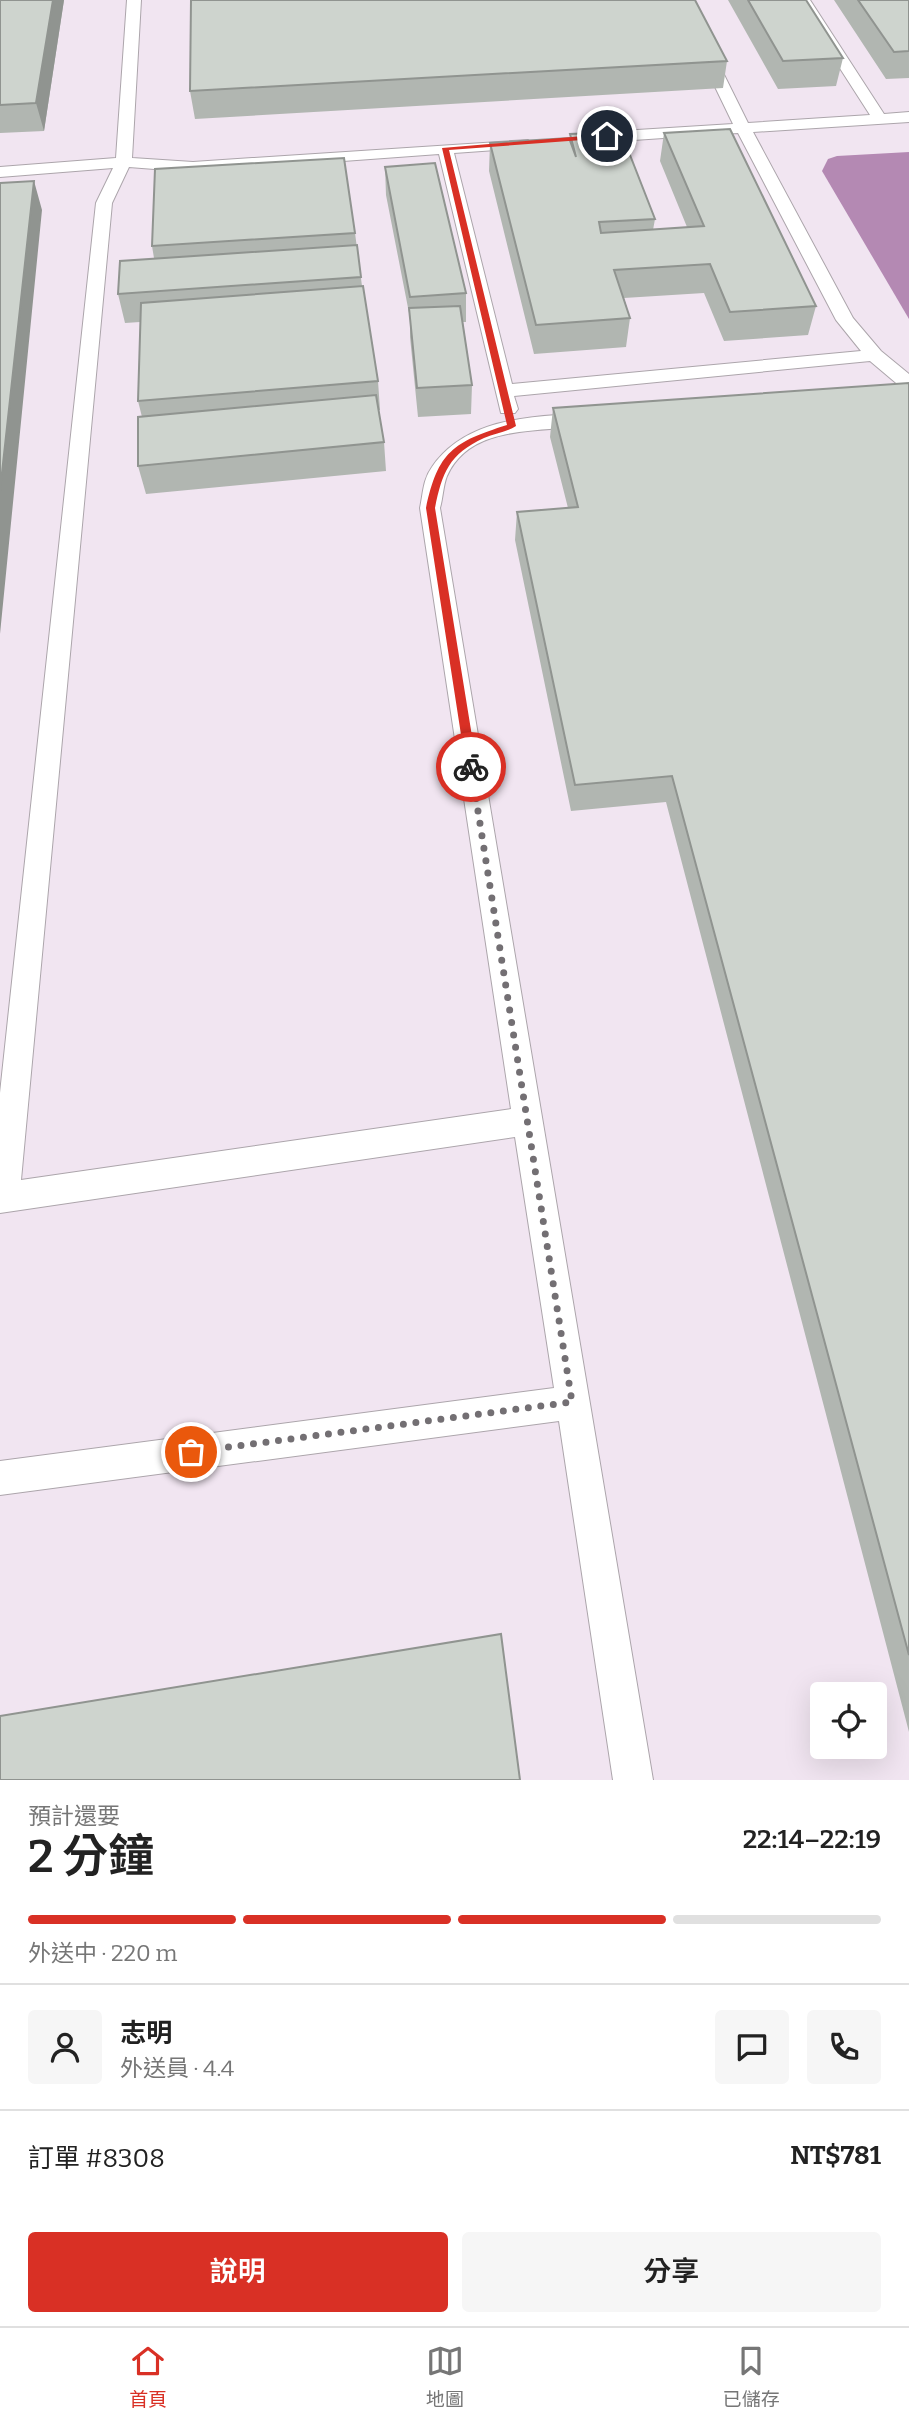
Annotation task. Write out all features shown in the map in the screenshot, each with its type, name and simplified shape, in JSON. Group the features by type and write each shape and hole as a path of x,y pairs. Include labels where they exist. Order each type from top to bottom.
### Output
{"lane":[{"path":"134,0 124,162 104,203 2,1198 528,1121"},
{"path":"680,0 742,126 845,320 900,387"},
{"path":"803,0 880,119"},
{"path":"566,139 909,117"},
{"path":"0,172 124,162 193,167 540,141"},
{"path":"445,148 512,426"},
{"path":"503,391 874,355"},
{"path":"611,417 512,426 481,436 455,452 438,473 430,508 633,1780"},
{"path":"0,1478 572,1402"}],"shaded area":[{"path":"0,0 909,0 909,1780 0,1780"},
{"path":"909,152 909,319 822,171 828,159 837,156"}],"building":[{"path":"0,0 53,0 36,103 0,105"},
{"path":"191,0 695,0 727,61 190,91"},
{"path":"748,0 806,0 843,58 783,61"},
{"path":"858,0 909,0 909,51 894,52"},
{"path":"730,129 816,306 730,312 710,264 614,270 630,318 536,325 490,143 569,138 576,157 570,134 621,132 655,219 599,222 601,233 704,226 664,133"},
{"path":"344,158 355,233 152,246 155,169"},
{"path":"435,163 466,293 410,297 385,167"},
{"path":"34,181 0,491 0,183"},
{"path":"357,245 361,277 118,294 120,261"},
{"path":"363,286 378,381 138,401 141,303"},
{"path":"460,306 472,385 417,388 409,308"},
{"path":"909,383 909,1655 672,776 575,785 517,512 578,507 553,408"},
{"path":"376,395 384,442 138,466 138,417"},
{"path":"501,1634 520,1780 0,1780 0,1716"}],"way so far":[{"path":"191,1452 572,1402 471,767"}],"route":[{"path":"471,767 430,508 438,473 455,452 481,436 512,426 445,148 607,136"}]}
